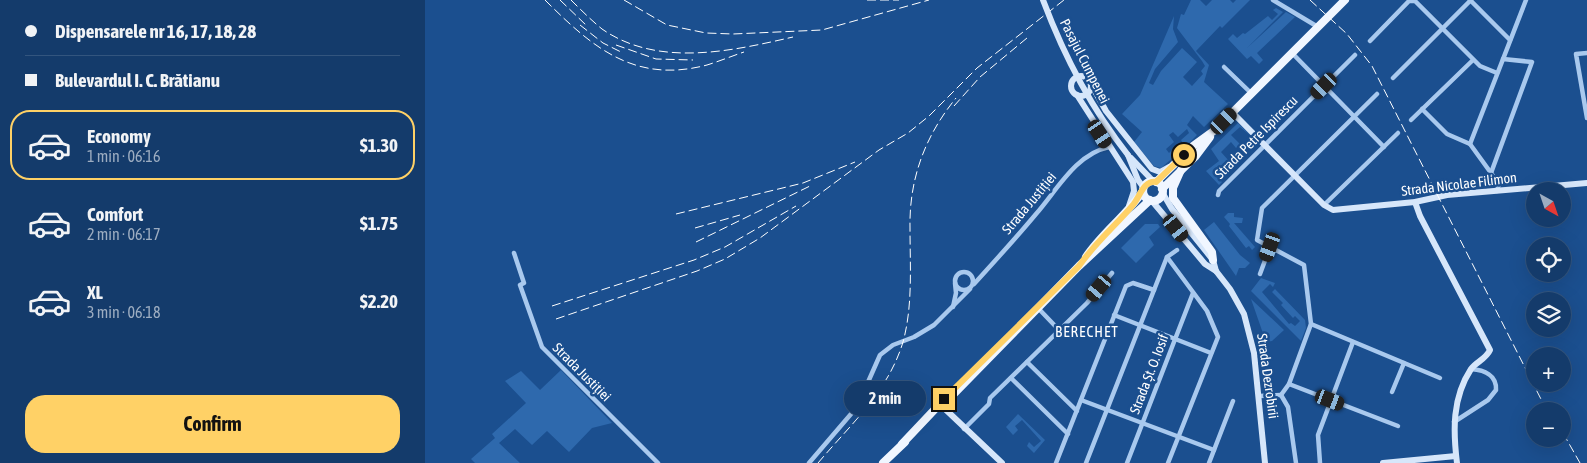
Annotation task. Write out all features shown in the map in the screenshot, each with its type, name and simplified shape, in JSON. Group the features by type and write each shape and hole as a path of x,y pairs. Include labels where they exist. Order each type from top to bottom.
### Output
{"main road":[{"name":"Pasajul Cumpenei","path":"1043,0 1055,31 1081,85 1100,118 1128,155"},
{"path":"1079,266 1095,243 1122,218 1143,189 1215,130 1345,0"},
{"path":"1122,218 1132,199 1134,188 1077,95 1072,92 1070,86 1075,76 1086,76 1106,111 1141,156 1156,171 1163,171 1174,164"},
{"path":"1077,95 1086,94 1091,84"},
{"path":"1233,112 1324,205"},
{"path":"902,444 1079,266 1151,200 1159,198 1162,191 1199,152 1215,130"},
{"path":"1128,155 1145,197 1151,200"},
{"path":"1128,155 1162,191"},
{"path":"1116,156 1135,172"},
{"path":"1141,156 1147,173"},
{"path":"1181,170 1173,188 1173,198 1212,252 1213,260"},
{"name":"Strada Nicolae Filimon","path":"1324,205 1333,210 1415,202 1447,195 1587,183"},
{"name":"Strada Dezrobirii","path":"1162,191 1172,209 1213,260 1216,270 1231,289 1244,314 1254,353 1265,463"},
{"name":"Strada Dezrobirii","path":"1151,200 1205,264 1216,270"},
{"path":"1383,463 1456,459 1453,423 1460,396 1471,369 1490,350 1420,216 1415,202"},
{"path":"883,463 983,362"},
{"path":"925,420 936,402 956,388"},
{"path":"941,406 1002,463"}],"street":[{"path":"1273,0 1318,27"},
{"path":"1393,78 1471,0 1510,40"},
{"path":"1470,144 1526,0"},
{"path":"1370,40 1409,1 1415,1 1473,60 1480,66 1497,73"},
{"path":"1292,53 1384,147"},
{"path":"1587,53 1576,54 1587,118"},
{"name":"Strada Petre Ispirescu","path":"1218,195 1219,191 1355,55"},
{"path":"1491,173 1532,62 1503,59"},
{"path":"1411,120 1473,60"},
{"path":"1225,67 1251,93"},
{"path":"1281,395 1289,384 1311,324 1304,265 1257,240 1261,214 1263,208 1377,94"},
{"path":"1422,109 1447,134 1470,144 1499,184 1497,191"},
{"path":"1324,205 1398,133"},
{"name":"Strada Justiției","path":"974,284 1037,213 1065,178 1091,155 1109,147"},
{"path":"1260,274 1270,247"},
{"path":"1086,463 1167,258 1177,250"},
{"name":"Strada Justiției","path":"514,253 524,283 520,285 542,347 658,463"},
{"path":"1167,258 1207,311 1218,337 1168,463"},
{"path":"809,463 857,407 880,354 893,345 914,337 934,325 953,308 970,289 974,284 973,277 963,272 957,274 954,282 956,293 953,308"},
{"path":"964,428 989,404 990,398 1087,303 1112,273"},
{"path":"954,282 961,289 970,289"},
{"path":"1056,463 1126,286 1133,283 1154,290"},
{"name":"Strada Șt. O. Iosif","path":"1127,463 1193,293"},
{"path":"1038,308 1059,330"},
{"path":"1114,315 1211,353"},
{"path":"1311,324 1440,378"},
{"path":"1320,463 1318,435 1353,342"},
{"path":"1027,362 1077,411"},
{"path":"1392,392 1404,363"},
{"path":"1453,423 1488,400 1496,390 1495,379 1491,375 1485,371 1471,369"},
{"path":"1011,378 1068,434"},
{"path":"1289,384 1399,426"},
{"path":"1259,396 1281,395"},
{"path":"1281,395 1288,407 1296,463"},
{"path":"1081,400 1214,450"},
{"path":"1209,463 1233,401"}],"shaded area":[{"path":"1191,0 1200,0 1206,6 1212,0 1230,0 1233,3 1236,0 1250,0 1222,28 1220,26 1196,51 1209,65 1204,82 1228,104 1204,127 1193,116 1187,125 1197,135 1185,147 1181,140 1189,133 1187,129 1178,137 1173,132 1169,135 1174,142 1166,149 1169,153 1177,145 1183,149 1161,168 1154,166 1134,142 1142,132 1122,114 1140,95 1174,16 1173,29 1178,42 1155,69 1149,83 1153,85 1161,71 1182,48 1197,62 1183,77 1192,86 1203,74 1201,71 1205,66 1177,28 1181,14 1184,15"},
{"path":"1276,8 1283,12 1247,48 1286,12 1295,17 1257,53 1263,60 1259,64 1251,56 1247,59 1228,39 1233,34 1237,38 1243,33 1245,34 1268,16 1272,20 1278,14 1273,10"},
{"path":"1238,123 1251,136 1240,127 1231,135 1240,144 1236,148 1231,142 1221,152 1229,161 1227,163 1231,167 1229,168 1224,163 1214,173 1222,182 1219,185 1206,171 1219,161 1211,149"},
{"path":"1228,213 1234,213 1234,217 1243,218 1242,223 1234,223 1255,247 1252,250 1249,246 1246,248 1229,226 1230,224 1224,217"},
{"path":"1214,222 1240,255 1250,263 1245,268 1239,268 1236,276 1204,230"},
{"path":"1145,224 1158,224 1160,227 1149,237 1154,245 1136,263 1121,248"},
{"path":"1261,278 1275,283 1273,287 1270,284 1262,292 1289,324 1291,323 1295,326 1300,321 1295,316 1293,318 1281,305 1283,303 1272,292 1275,289 1305,320 1306,328 1301,341 1251,291"},
{"path":"1251,299 1284,330 1272,341 1266,342"},
{"path":"561,370 612,423 592,428 569,452 547,431 532,445 515,429 499,443 520,463 475,463 471,459 495,438 492,434 526,403 505,381 521,371 540,390"},
{"path":"1018,414 1045,440 1034,453 1027,446 1029,442 1034,447 1041,441 1022,420 1015,426 1018,430 1013,435 1006,427"}],"railway":[{"path":"545,0 598,47 617,58 637,65 658,70 681,70 707,65 744,52"},
{"path":"560,0 587,26"},
{"path":"571,0 602,29 624,41 647,49 696,53 721,51 793,37"},
{"path":"624,0 667,25 706,33 733,34 822,30 929,0"},
{"path":"867,0 899,0"},
{"path":"556,319 697,271 725,259 760,238 879,150 908,133 929,116 977,68 1064,0"},
{"path":"1310,0 1347,34 1372,66 1542,402"},
{"path":"580,25 603,43 621,52"},
{"path":"954,106 980,77 1027,38"},
{"path":"616,45 656,59 693,60"},
{"path":"818,463 878,392 888,377 903,342 908,314 910,285 910,210 912,192 921,159 928,143 945,112 956,98"},
{"path":"676,214 803,183 855,162"},
{"path":"696,242 810,186"},
{"path":"552,306 694,260 725,247 796,206"},
{"path":"695,228 740,215"},
{"path":"1571,447 1580,463"}],"district":[{"name":"BERECHET","path":"1087,332"}],"route":[{"path":"944,399 1079,266 1095,243 1122,218 1137,200 1145,185 1153,181 1156,182 1184,155"}]}
